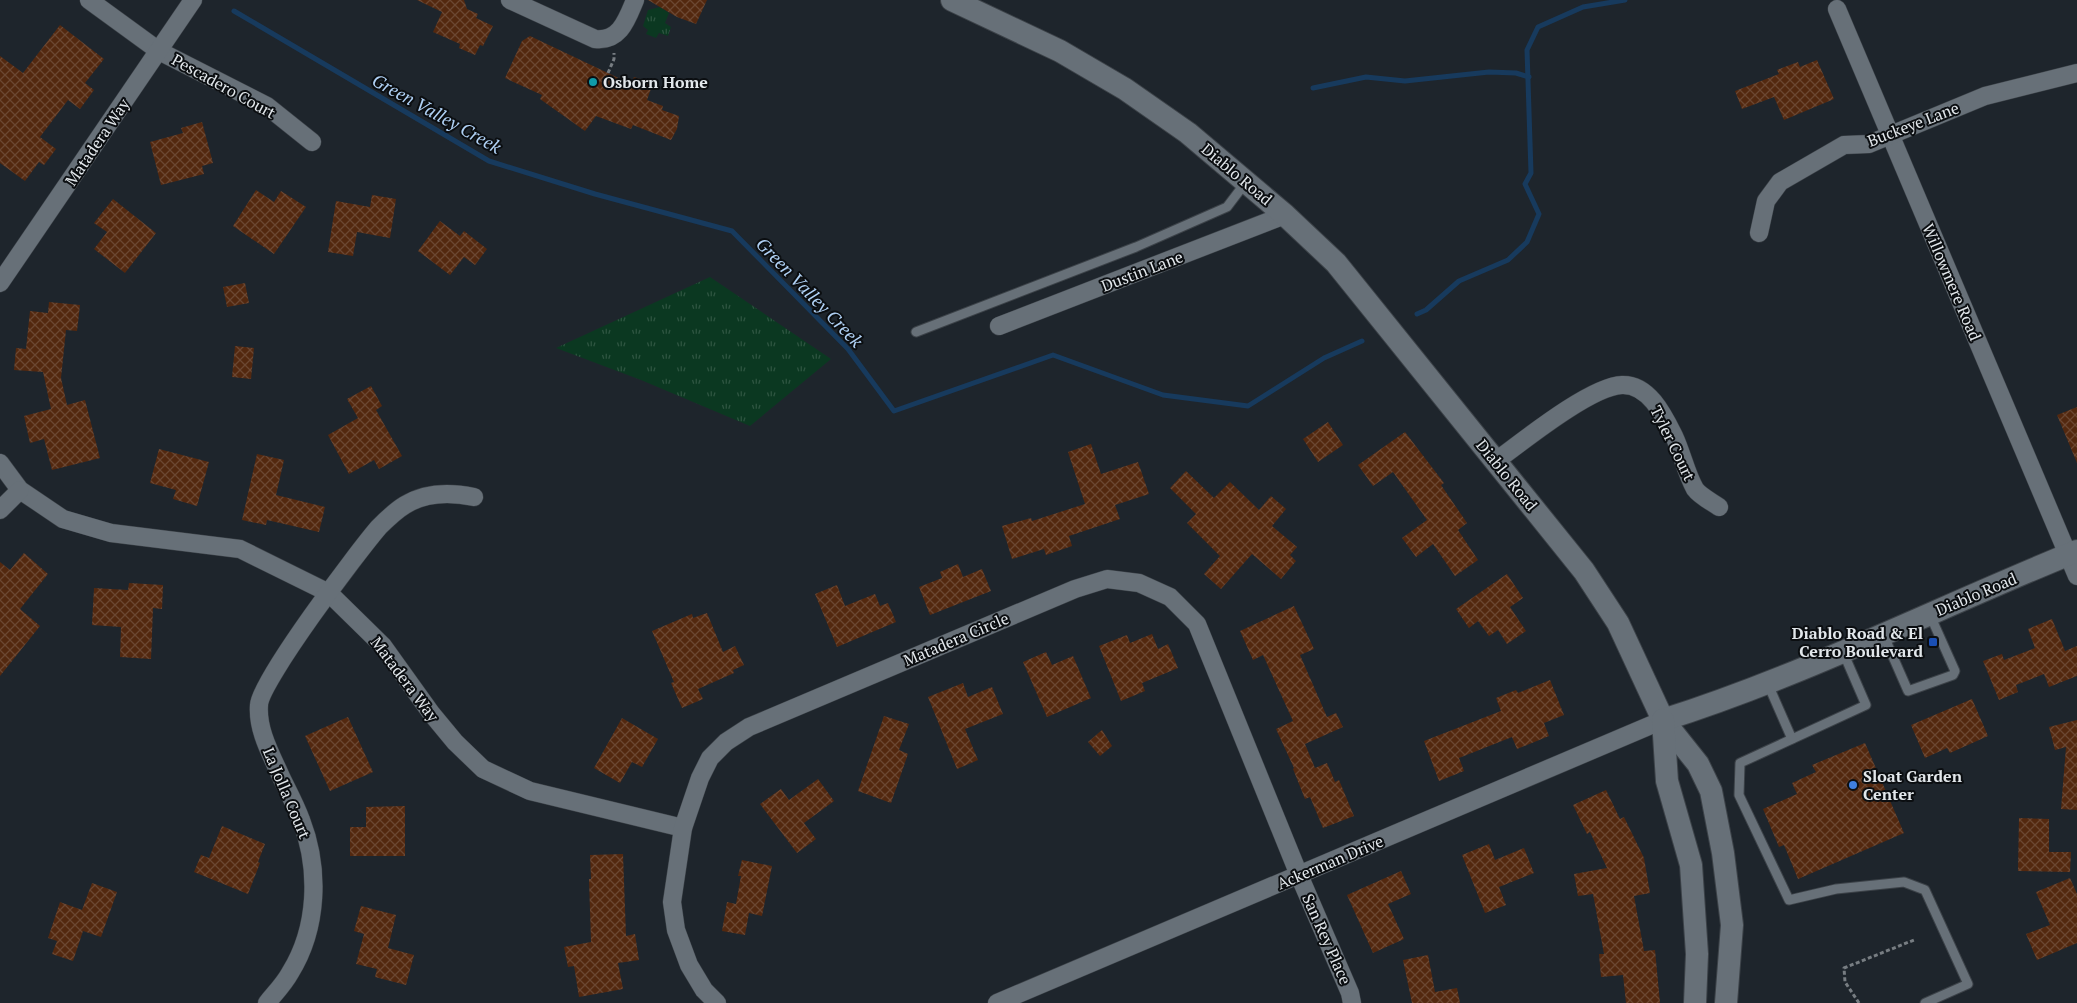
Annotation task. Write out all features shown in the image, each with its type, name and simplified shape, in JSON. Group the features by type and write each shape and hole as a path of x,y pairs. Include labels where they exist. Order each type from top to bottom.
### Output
{"street":[{"name":"Pescadero Court","path":"89,0 159,50 267,106 312,142"},
{"name":"Matadera Way","path":"0,283 193,0"},
{"path":"514,1 600,40 612,37 621,30 635,0"},
{"name":"Diablo Road","path":"952,0 1060,51 1125,89 1188,133 1285,215 1336,263 1584,571 1618,623 1663,720 1704,708 1843,652 2072,553"},
{"name":"Willowmere Road","path":"1837,9 2072,553 2077,576"},
{"name":"Buckeye Lane","path":"1759,233 1766,201 1780,182 1844,146 1869,144 1985,96 2077,73"},
{"name":"Dustin Lane","path":"999,326 1285,215"},
{"name":"Tyler Court","path":"1496,461 1569,408 1604,391 1622,385 1638,390 1653,400 1674,437 1696,491 1720,507"},
{"name":"Matadera Way","path":"0,463 20,490 62,519 111,533 240,549 329,593 383,646 430,713 455,742 483,769 530,791 683,828"},
{"path":"0,510 20,490"},
{"name":"La Jolla Court","path":"267,1003 290,973 307,935 315,895 311,853 302,821 264,738 259,703 272,674 329,593 378,528 391,515 419,498 453,492 474,497"},
{"name":"Matadera Circle","path":"717,1003 704,990 689,965 676,930 672,902 683,828 700,778 710,758 726,742 749,727 1075,589 1107,579 1139,582 1170,597 1196,624 1299,875"},
{"path":"1663,720 1668,781 1690,865 1697,954 1695,1003"},
{"path":"1663,720 1698,764 1711,791 1723,854 1732,925 1726,1003"},
{"name":"Ackerman Drive","path":"996,1003 1663,720"},
{"name":"San Rey Place","path":"1299,875 1350,993 1352,1003"}],"lane":[{"path":"916,332 1136,247 1227,207 1246,182"},
{"path":"1883,634 1908,692 1953,675 1955,671 1929,614"},
{"path":"1843,652 1866,705 1740,763 1739,795 1789,900 1836,889 1904,882 1925,890 1968,984 1926,1003"},
{"path":"1767,682 1792,739"}],"path":[{"path":"1859,1003 1845,982 1844,968 1914,940"}],"green space":[{"path":"660,7 669,13 665,23 671,27 668,36 659,33 656,38 646,34 648,30 643,26 648,10"},
{"path":"710,277 831,359 750,426 641,380 556,348"}],"building":[{"path":"417,0 464,0 467,9 478,14 476,18 493,26 483,46 480,45 475,55 459,48 460,44 433,32 442,12"},
{"path":"648,0 707,0 696,24 677,17"},
{"path":"60,25 104,59 85,83 94,90 80,109 68,100 40,137 56,149 44,165 39,162 25,181 0,163 0,56 23,73"},
{"path":"530,36 631,84 634,77 653,83 647,100 663,106 662,110 679,116 677,129 671,140 633,125 631,129 596,116 585,131 540,99 542,95 505,78 522,41"},
{"path":"1817,60 1834,99 1784,120 1774,97 1742,109 1735,91 1779,74 1777,70 1798,62 1800,67"},
{"path":"202,122 213,163 202,166 204,174 161,185 150,142 183,133 181,128"},
{"path":"256,190 274,202 281,191 306,207 274,254 233,226"},
{"path":"372,195 396,199 390,238 357,232 353,256 328,252 336,201 370,207"},
{"path":"113,199 156,233 125,273 94,249 107,232 94,223"},
{"path":"440,221 460,236 464,231 487,249 475,265 464,257 450,275 418,251"},
{"path":"245,283 249,303 227,307 223,287"},
{"path":"49,302 80,305 77,331 66,330 61,378 67,405 85,400 100,458 52,470 44,439 30,443 24,416 51,409 43,372 14,370 16,348 26,349 30,311 48,313"},
{"path":"235,346 254,348 251,379 232,377"},
{"path":"371,386 382,406 376,410 402,456 379,469 374,460 349,474 328,435 358,418 347,399"},
{"path":"2077,407 2077,463 2057,415"},
{"path":"1328,422 1343,445 1318,462 1303,439"},
{"path":"1405,432 1444,483 1441,485 1467,523 1458,530 1478,560 1455,576 1433,544 1416,557 1402,538 1427,520 1393,472 1373,486 1358,465"},
{"path":"1091,444 1101,474 1138,462 1149,494 1115,505 1120,519 1069,536 1072,546 1046,555 1044,549 1012,559 1002,526 1031,518 1032,521 1085,504 1068,452"},
{"path":"159,449 209,462 197,506 173,499 176,490 150,483"},
{"path":"257,454 284,460 276,495 325,507 319,532 267,520 266,525 242,520"},
{"path":"1186,471 1214,498 1230,482 1259,510 1271,496 1286,509 1272,526 1297,547 1290,555 1296,561 1281,579 1252,554 1221,589 1204,574 1220,556 1187,523 1196,514 1170,488"},
{"path":"24,553 48,574 20,609 40,626 0,676 0,562 10,570"},
{"path":"958,564 963,577 982,569 991,591 930,615 919,587 942,578 940,572"},
{"path":"1507,574 1523,598 1510,607 1526,631 1507,644 1498,630 1489,636 1478,621 1469,628 1456,609"},
{"path":"129,583 163,585 162,609 153,608 151,659 120,657 121,627 92,625 94,588 128,590"},
{"path":"837,585 845,606 875,594 880,606 888,603 896,622 837,647 815,594"},
{"path":"1294,606 1314,649 1300,655 1327,717 1336,713 1343,727 1305,744 1315,768 1327,763 1335,782 1339,780 1354,816 1323,828 1310,797 1305,799 1294,768 1276,729 1293,721 1263,655 1253,660 1240,631"},
{"path":"707,613 723,652 735,646 744,665 733,670 734,673 698,689 703,699 682,708 671,683 674,682 652,631 692,614 693,618"},
{"path":"2052,619 2065,651 2077,646 2077,676 2049,687 2044,674 2016,685 2018,692 1999,700 1983,661 2002,654 2004,660 2035,648 2028,629"},
{"path":"1152,634 1158,649 1168,644 1178,668 1142,683 1145,691 1121,701 1099,646 1127,635 1130,643"},
{"path":"1046,652 1052,665 1073,656 1091,698 1047,717 1023,662"},
{"path":"1550,680 1564,715 1544,723 1549,736 1517,749 1512,737 1459,758 1464,771 1439,781 1424,741 1501,711 1496,698 1516,690 1518,693"},
{"path":"963,683 968,697 992,687 1003,714 965,729 978,760 957,769 928,697"},
{"path":"1972,699 1988,736 1950,753 1947,748 1925,758 1911,725"},
{"path":"884,716 909,724 899,750 908,754 891,803 858,791"},
{"path":"348,717 373,772 330,791 305,736"},
{"path":"622,718 658,739 642,767 632,762 620,783 594,768"},
{"path":"2077,720 2077,810 2061,809 2066,747 2055,750 2049,727"},
{"path":"1102,730 1112,746 1100,756 1088,742"},
{"path":"1865,743 1904,833 1798,879 1784,845 1779,847 1763,809 1797,794 1792,783 1816,772 1812,765"},
{"path":"818,779 834,801 804,823 816,839 797,853 760,804 781,789 789,800"},
{"path":"1606,790 1620,819 1624,817 1644,858 1650,893 1634,896 1644,951 1655,950 1660,1003 1626,1003 1623,975 1601,977 1599,954 1604,954 1593,894 1578,896 1574,874 1607,868 1590,832 1587,834 1573,805"},
{"path":"405,806 405,856 350,856 350,827 366,827 366,807"},
{"path":"2019,818 2049,819 2049,852 2071,852 2070,872 2018,871"},
{"path":"222,826 265,844 248,894 194,872 201,855 209,858"},
{"path":"1489,844 1495,860 1524,848 1534,873 1499,887 1506,905 1485,913 1462,855"},
{"path":"623,854 626,936 635,934 639,960 618,963 623,989 579,997 574,966 568,967 564,947 591,942 590,855"},
{"path":"742,860 772,866 762,916 749,913 745,935 722,931 727,902 736,904 741,876 738,876"},
{"path":"1401,871 1411,894 1388,904 1404,939 1373,953 1347,895"},
{"path":"2070,878 2077,894 2077,943 2037,960 2026,934 2050,925 2036,892"},
{"path":"92,883 117,892 101,937 83,931 73,961 52,954 57,941 48,938 60,902 82,910"},
{"path":"361,906 396,915 388,948 414,955 406,985 375,977 377,969 356,964 364,934 354,931"},
{"path":"1428,955 1435,992 1457,988 1460,1003 1412,1003 1403,960"}],"waterway":[{"name":"Green Valley Creek","path":"1417,314 1426,310 1459,281 1508,260 1527,242 1539,214 1525,184 1531,173 1527,50 1538,27 1583,7 1625,0"},
{"name":"Green Valley Creek","path":"234,11 489,161 595,194 732,231 848,349 894,411 1053,355 1163,395 1248,406 1324,358 1362,341"},
{"path":"1313,88 1366,77 1405,81 1489,72 1516,73 1529,77"}],"place":[{"name":"Osborn Home","path":"593,82"},
{"name":"Diablo Road & El Cerro Boulevard","path":"1933,642"},
{"name":"Sloat Garden Center","path":"1853,785"}]}
